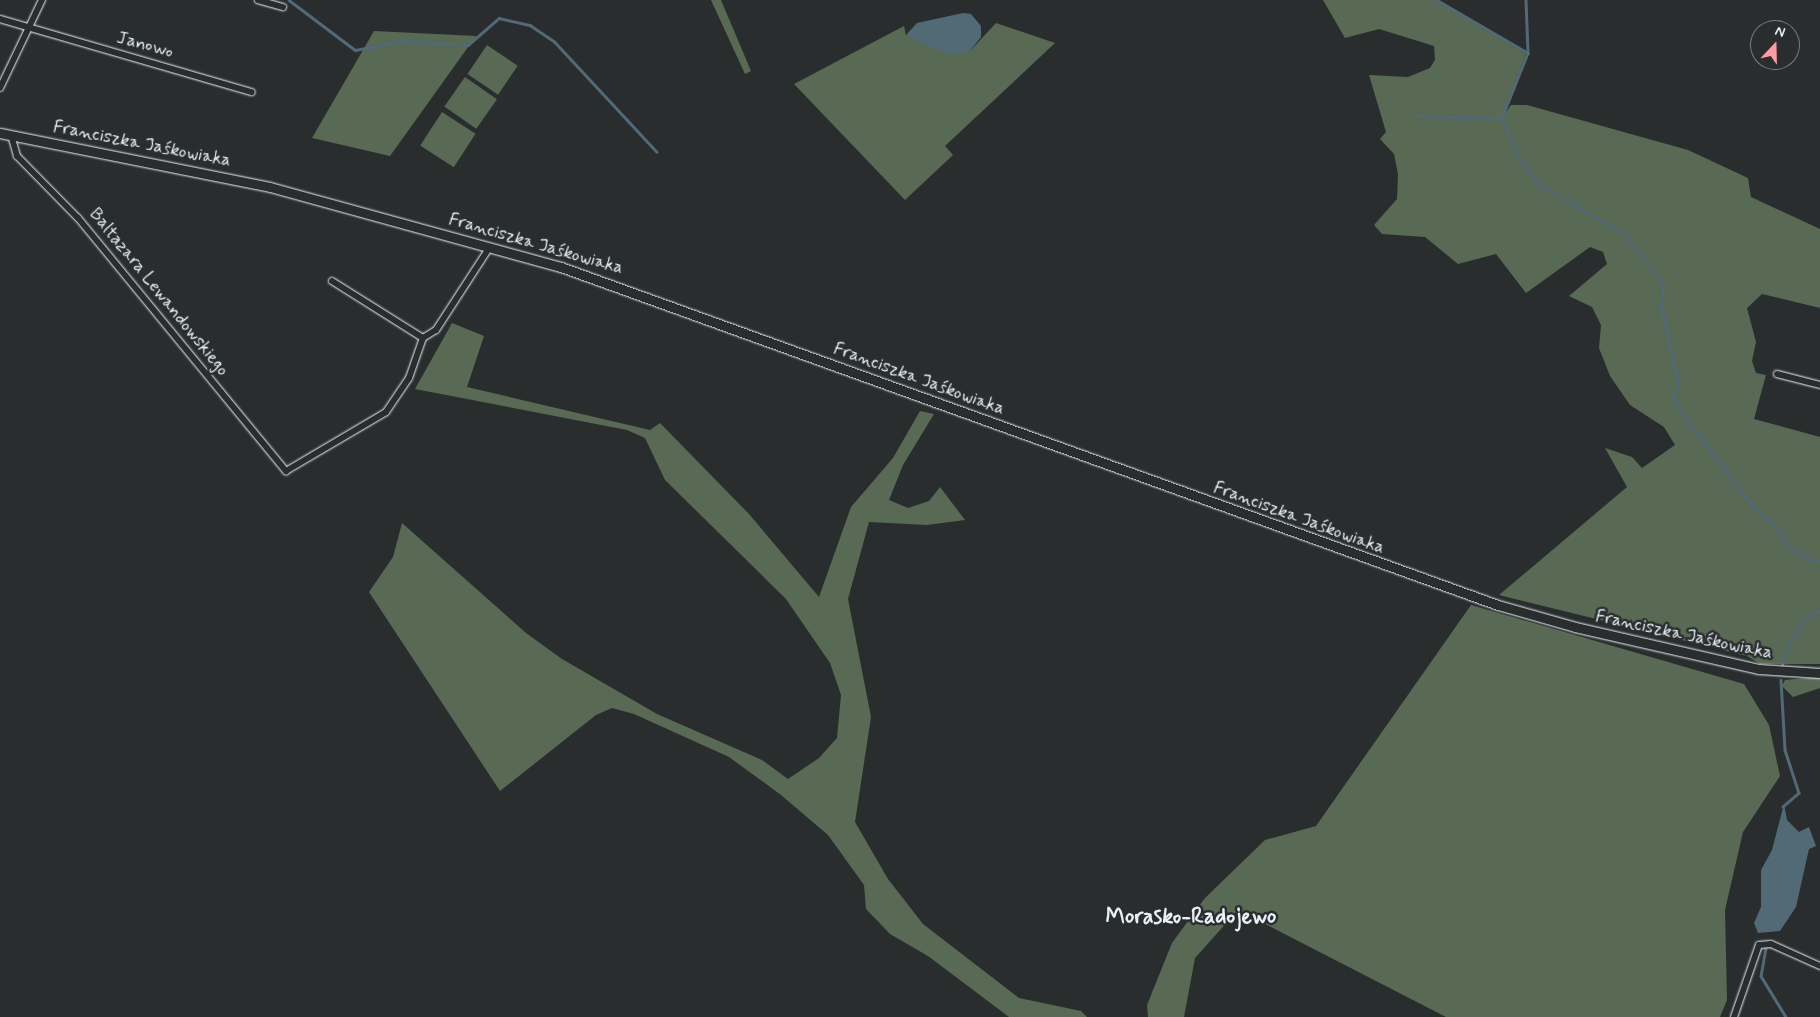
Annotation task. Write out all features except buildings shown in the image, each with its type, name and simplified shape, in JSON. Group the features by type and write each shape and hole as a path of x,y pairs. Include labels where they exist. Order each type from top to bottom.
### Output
{"street":[{"path":"0,88 42,0"},
{"path":"258,0 283,8"},
{"name":"Janowo","path":"0,19 30,26 252,92"},
{"name":"Franciszka Jaśkowiaka","path":"0,133 242,180 490,246 661,300 1230,511 1498,604 1740,665 1820,673"},
{"name":"Baltazara Lewandowskiego","path":"11,135 16,156 78,218 286,471 386,412 409,378 423,338"},
{"path":"332,280 423,338 436,330 490,246"},
{"path":"1777,374 1820,385"},
{"path":"1734,1017 1759,944 1771,944 1820,966"}],"green space":[{"path":"711,0 721,0 751,71 745,74"},
{"path":"1323,0 1436,0 1526,54 1501,119 1511,105 1527,105 1688,150 1748,178 1751,197 1820,229 1820,308 1762,294 1747,308 1756,342 1752,361 1756,373 1766,375 1754,419 1820,437 1820,664 1760,664 1747,656 1499,595 1627,487 1605,448 1632,457 1642,468 1675,445 1664,427 1630,405 1610,376 1599,348 1601,325 1592,307 1569,296 1607,264 1603,252 1590,247 1526,293 1496,254 1458,264 1425,237 1382,234 1374,225 1397,199 1398,174 1394,154 1380,139 1386,132 1369,75 1408,77 1430,68 1435,60 1434,46 1379,29 1345,38"},
{"path":"996,23 1055,43 945,146 953,155 905,200 794,84 904,26 906,35 969,52"},
{"path":"374,31 476,36 390,156 312,138"},
{"path":"487,45 518,66 498,95 467,74"},
{"path":"465,77 497,99 476,129 444,106"},
{"path":"442,112 476,134 454,167 420,146"},
{"path":"452,323 484,336 467,387 650,430 660,423 749,514 819,597 851,507 893,458 920,411 934,414 903,465 889,500 908,508 929,501 940,487 965,520 927,525 869,522 848,599 871,717 855,822 888,879 923,924 1019,998 1081,1011 1087,1017 1009,1017 928,956 890,934 866,909 864,885 828,835 781,795 729,757 634,714 612,708 596,715 500,791 369,592 393,557 402,523 526,633 562,659 657,714 762,760 788,779 819,758 837,738 841,695 830,663 786,599 665,480 645,438 627,430 415,389"},
{"path":"1471,605 1744,684 1769,725 1780,776 1743,832 1725,910 1727,1000 1720,1017 1446,1017 1238,910 1195,958 1184,1017 1148,1017 1147,1005 1172,943 1205,898 1265,840 1316,826"},
{"path":"1820,677 1820,688 1793,697 1782,686 1785,680"}],"water":[{"path":"963,13 971,14 981,26 981,37 969,52 947,54 906,35 917,23"},
{"path":"1784,804 1787,820 1799,832 1809,827 1816,846 1809,849 1796,907 1780,931 1758,933 1754,923 1761,907 1761,870 1772,850"}],"waterway":[{"path":"289,0 355,50 402,41 468,45 499,18 530,25 554,41 657,152"},
{"path":"1437,0 1528,53 1502,118 1520,160 1539,184 1626,235 1664,285 1661,304 1679,386 1673,396 1676,404 1754,508 1775,525 1790,547 1813,561 1820,560"},
{"path":"1526,0 1528,53"},
{"path":"1415,116 1502,118"},
{"path":"1782,665 1789,643 1804,620 1820,610"},
{"path":"1781,680 1785,750 1799,793 1783,807"},
{"path":"1766,948 1761,976 1786,1017"}],"district":[{"name":"Morasko-Radojewo","path":"1191,918"}]}
